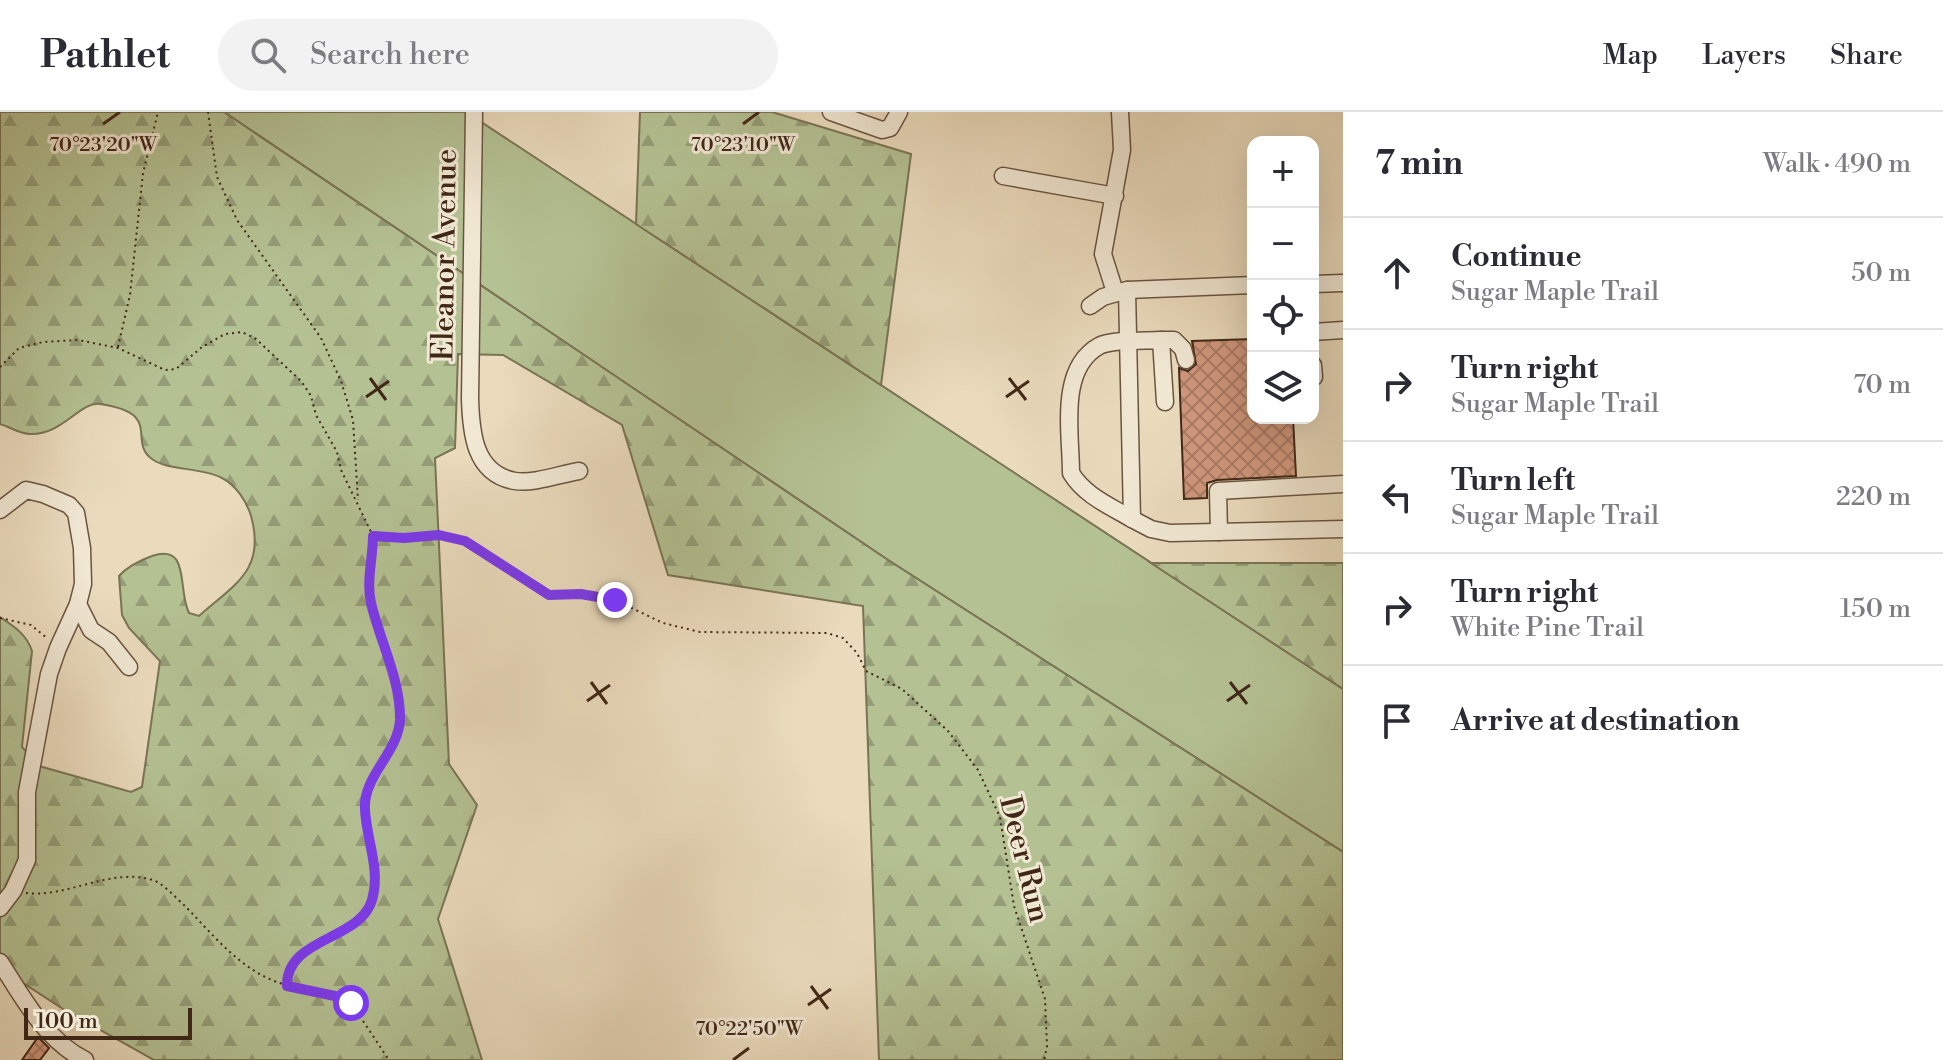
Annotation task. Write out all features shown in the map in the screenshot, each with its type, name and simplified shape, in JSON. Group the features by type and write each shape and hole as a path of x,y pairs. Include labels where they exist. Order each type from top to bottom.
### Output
{"street":[{"name":"Eleanor Avenue","path":"474,112 472,436 486,465 502,476 517,481 579,471"},
{"path":"831,112 882,130 890,128 899,112"},
{"path":"1120,112 1122,150 1103,254 1121,291 1130,342 1132,519"},
{"path":"1003,176 1115,196"},
{"path":"1319,284 1343,283"},
{"path":"1090,306 1121,291 1247,285"},
{"path":"1319,332 1343,330"},
{"path":"1161,340 1165,402"},
{"path":"1186,360 1183,349 1174,340 1161,340 1100,345 1079,363 1070,384 1071,473 1078,485 1093,497 1151,529 1170,533 1343,529"},
{"path":"1219,532 1218,491 1343,484"},
{"path":"0,510 26,490 69,505 76,513 83,572 78,604 49,674 27,792 27,860 13,891 0,908"},
{"path":"78,604 91,630 109,642 129,667"},
{"path":"58,648 91,630"},
{"path":"0,962 51,1037 70,1053 85,1060"}],"path":[{"path":"118,348 130,295 143,173 158,112"},
{"path":"208,112 217,177 237,220 321,338 341,381 353,420 358,503"},
{"path":"0,367 19,348 43,342 78,340 118,348 165,370 176,369 202,347 225,334 242,332 256,339 302,382 337,452 341,470 373,536 370,598 399,703 400,725 388,754 369,783 364,808 375,874 372,900 365,913 295,961 287,974 287,986"},
{"name":"Deer Run","path":"373,536 404,538 439,535 465,541 549,595 581,594 615,600 663,623 700,632 827,633 843,638 857,653 866,671 902,689 948,731 978,770 1000,817 1014,906 1045,999 1047,1046 1044,1060"},
{"path":"0,618 31,625 58,648"},
{"path":"13,891 42,895 91,882 132,876 156,881 239,962 266,980 335,996 351,1003 389,1060"}],"green space":[{"path":"0,112 224,112 888,560 1343,852 1343,1060 879,1060 863,606 668,575 622,425 503,355 458,354 455,448 435,458 449,764 477,805 438,919 482,1060 154,1060 63,1009 0,968 0,617 15,627 32,651 22,747 39,766 131,792 142,787 160,661 129,628 122,615 119,576 134,564 152,556 173,556 181,571 189,613 199,616 244,574 251,563 255,534 247,505 232,485 205,472 152,459 142,444 138,421 120,408 93,405 61,425 41,433 29,434 0,424"},
{"path":"224,112 466,112 1343,689 1343,852 888,560"},
{"path":"640,112 772,112 911,154 881,385 636,224"},
{"path":"1151,563 1343,563 1343,689"}],"building":[{"path":"1247,339 1247,424 1293,424 1296,476 1217,480 1207,483 1207,498 1184,499 1179,368 1188,371 1196,364 1192,341"},
{"path":"38,1037 49,1048 40,1060 22,1060"}],"route":[{"path":"351,1003 335,996 287,986 287,974 295,961 315,945 365,913 372,900 375,874 364,808 369,783 388,754 400,725 399,703 370,598 373,536 404,538 439,535 465,541 549,595 581,594 615,600"}]}
